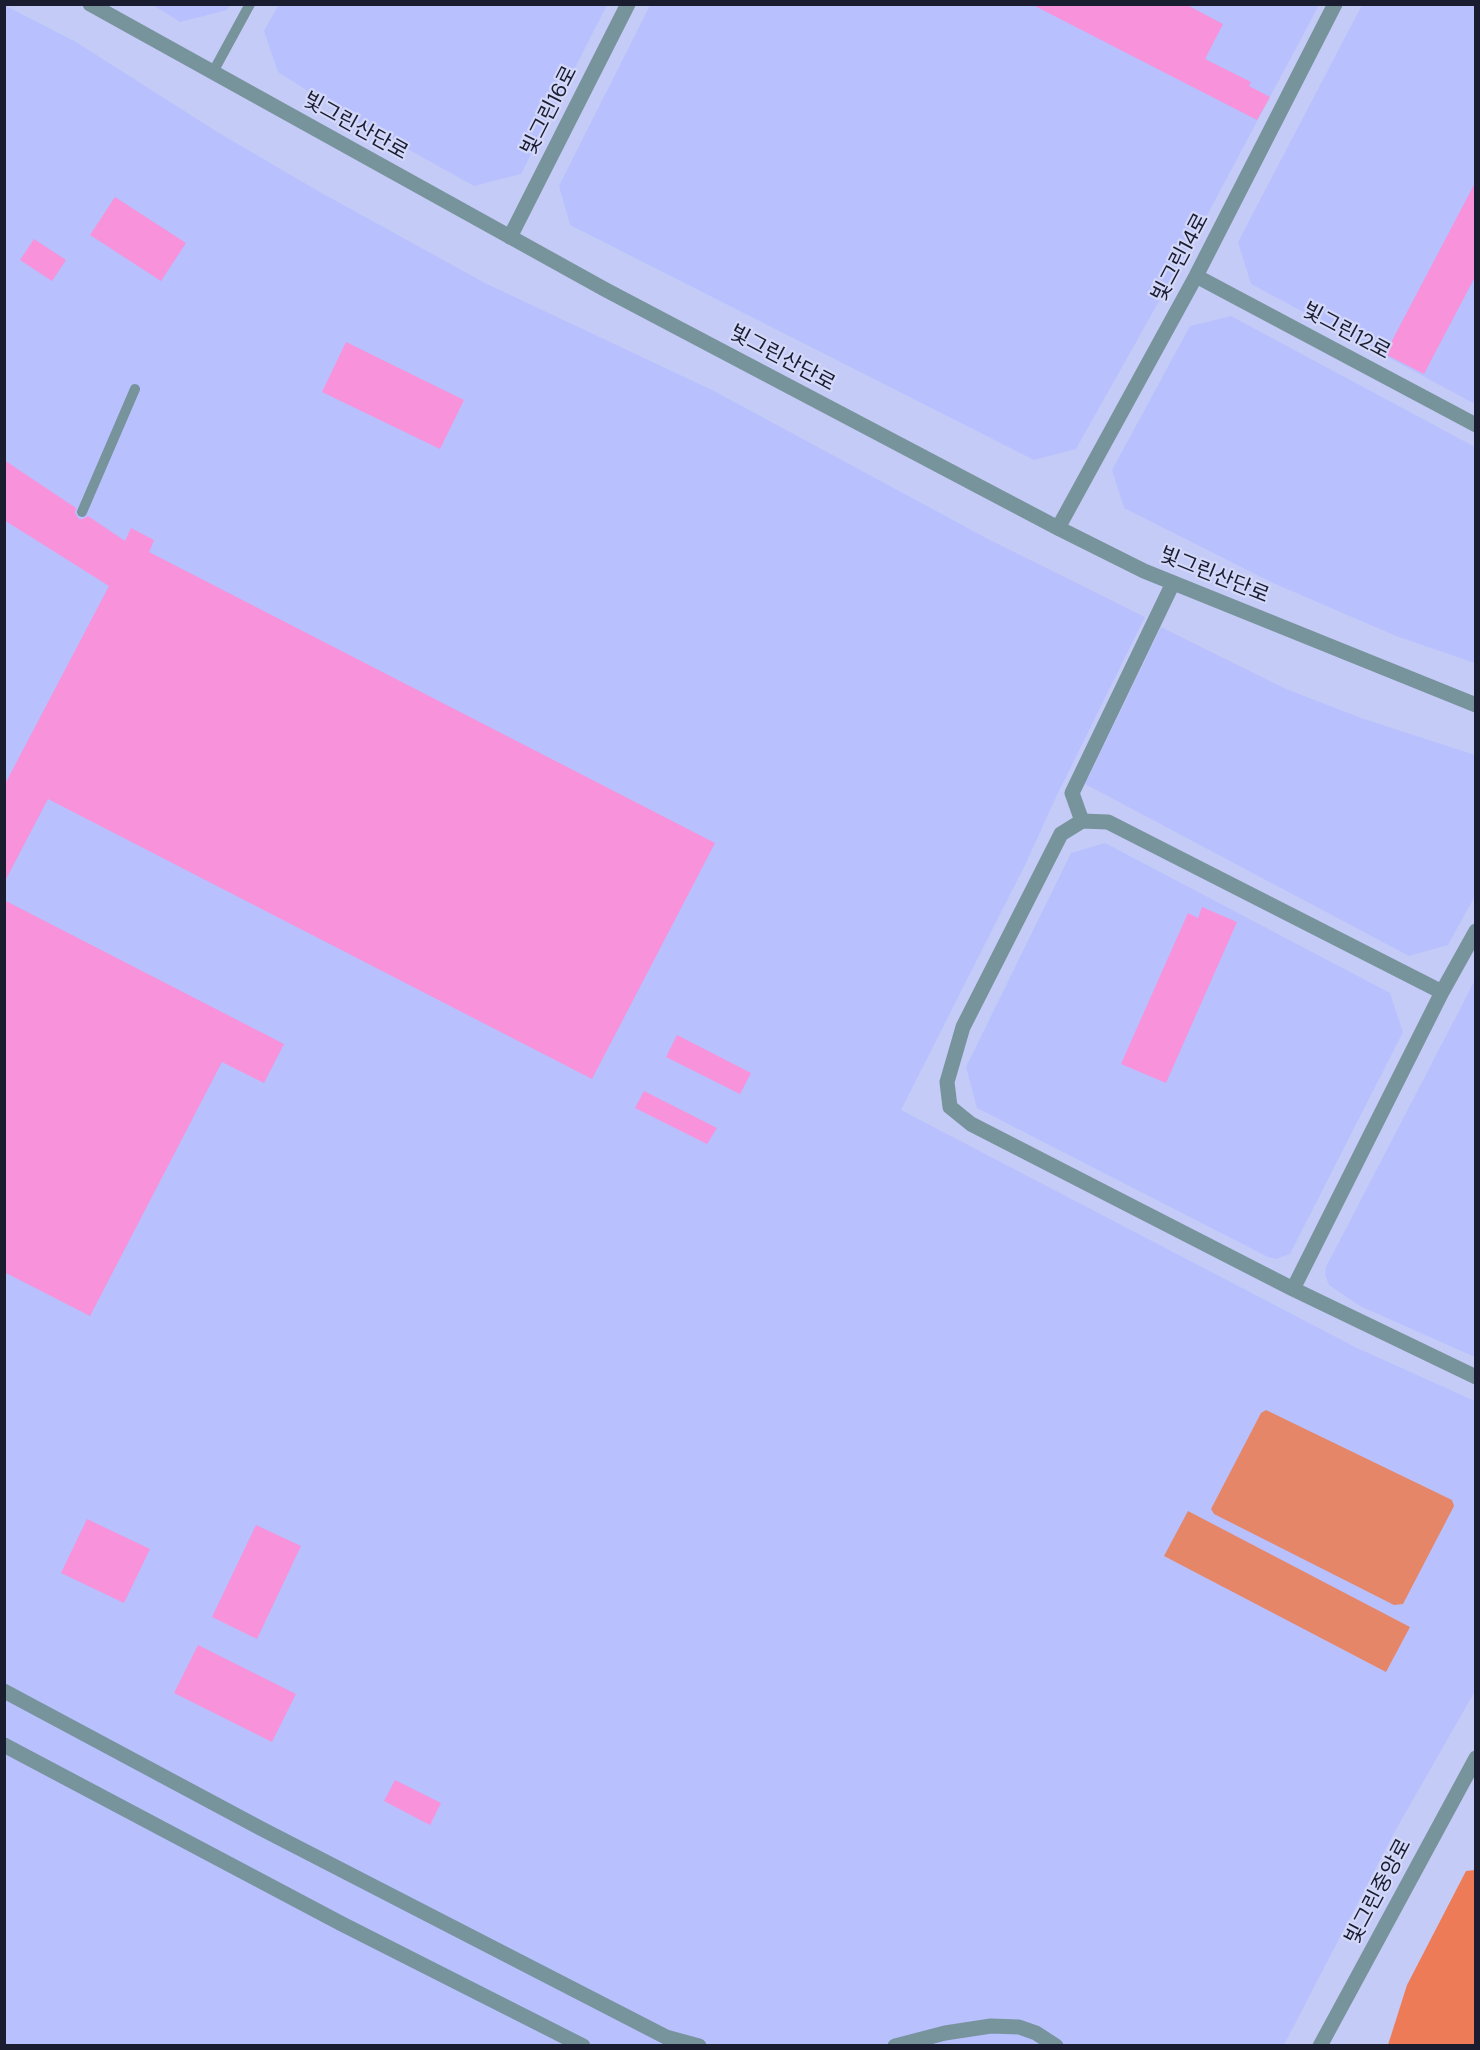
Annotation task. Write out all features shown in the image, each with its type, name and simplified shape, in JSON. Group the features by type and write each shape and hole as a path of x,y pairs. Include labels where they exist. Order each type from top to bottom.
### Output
{"street":[{"name":"빛그린산단로","path":"90,4 606,290 1058,528 1144,571 1476,705"},
{"name":"빛그린16로","path":"510,237 628,4"},
{"name":"빛그린14로","path":"1058,528 1196,276 1335,4"},
{"name":"빛그린12로","path":"1196,276 1476,426"},
{"path":"1082,821 1072,793 1173,583"},
{"path":"1442,992 1108,822 1082,821 1061,834 963,1027 947,1082 950,1107 971,1125 1293,1288 1476,1377"},
{"path":"1293,1288 1442,992 1476,931"},
{"path":"4,1691 260,1828 666,2037 699,2046"},
{"path":"4,1745 342,1924 583,2046"},
{"name":"빛그린중앙로","path":"1320,2046 1476,1758"},
{"path":"895,2046 945,2033 991,2026 1019,2027 1036,2033 1056,2046"}],"lane":[{"path":"213,72 250,4"},
{"path":"82,512 135,389"}],"shaded area":[{"path":"279,4 607,5 521,174 474,186 343,113 278,72 264,31"},
{"path":"4,5 76,42 219,133 318,191 485,283 714,391 988,539 1145,617 1026,863 901,1110 1357,1348 1475,1401 1475,1691 1394,1833 1284,2045 5,2045"},
{"path":"153,5 230,5 227,10 180,22"},
{"path":"650,5 1319,5 1204,221 1076,449 1034,460 570,225 559,186"},
{"path":"1362,5 1475,5 1475,404 1251,284 1238,242"},
{"path":"1231,316 1475,447 1475,663 1396,636 1273,583 1124,508 1112,470 1190,326"},
{"path":"1161,627 1286,689 1364,719 1475,755 1475,896 1448,945 1409,956 1085,784"},
{"path":"1105,843 1390,993 1403,1032 1290,1254 1276,1259 1268,1257 977,1108 966,1067 1071,853"},
{"path":"1475,980 1476,1357 1360,1306 1329,1285 1325,1275 1326,1267"},
{"path":"1266,1410 1452,1500 1454,1506 1403,1604 1394,1605 1214,1514 1211,1509 1261,1413"},
{"path":"1188,1511 1410,1627 1386,1672 1164,1556"},
{"path":"1475,1870 1475,2045 1388,2045 1407,1985 1466,1871"}],"building":[{"path":"1031,4 1185,4 1223,24 1205,59 1251,82 1249,86 1270,97 1257,120"},
{"path":"1476,181 1476,275 1424,374 1385,354"},
{"path":"115,197 186,243 161,281 90,235"},
{"path":"34,239 66,260 52,281 20,260"},
{"path":"346,342 464,400 440,449 322,392"},
{"path":"4,460 76,508 75,513 79,519 88,516 125,541 131,528 154,540 149,552 715,843 592,1079 48,799 4,883 4,786 109,586 4,520"},
{"path":"4,900 284,1044 264,1083 222,1062 90,1316 4,1272"},
{"path":"1202,907 1237,922 1166,1083 1121,1064 1188,913 1198,918"},
{"path":"677,1035 751,1073 740,1094 666,1057"},
{"path":"644,1091 717,1128 707,1144 635,1108"},
{"path":"87,1519 150,1549 124,1603 61,1573"},
{"path":"256,1525 301,1546 257,1639 212,1617"},
{"path":"198,1645 296,1694 272,1742 174,1693"},
{"path":"395,1780 441,1803 430,1825 384,1801"}]}
